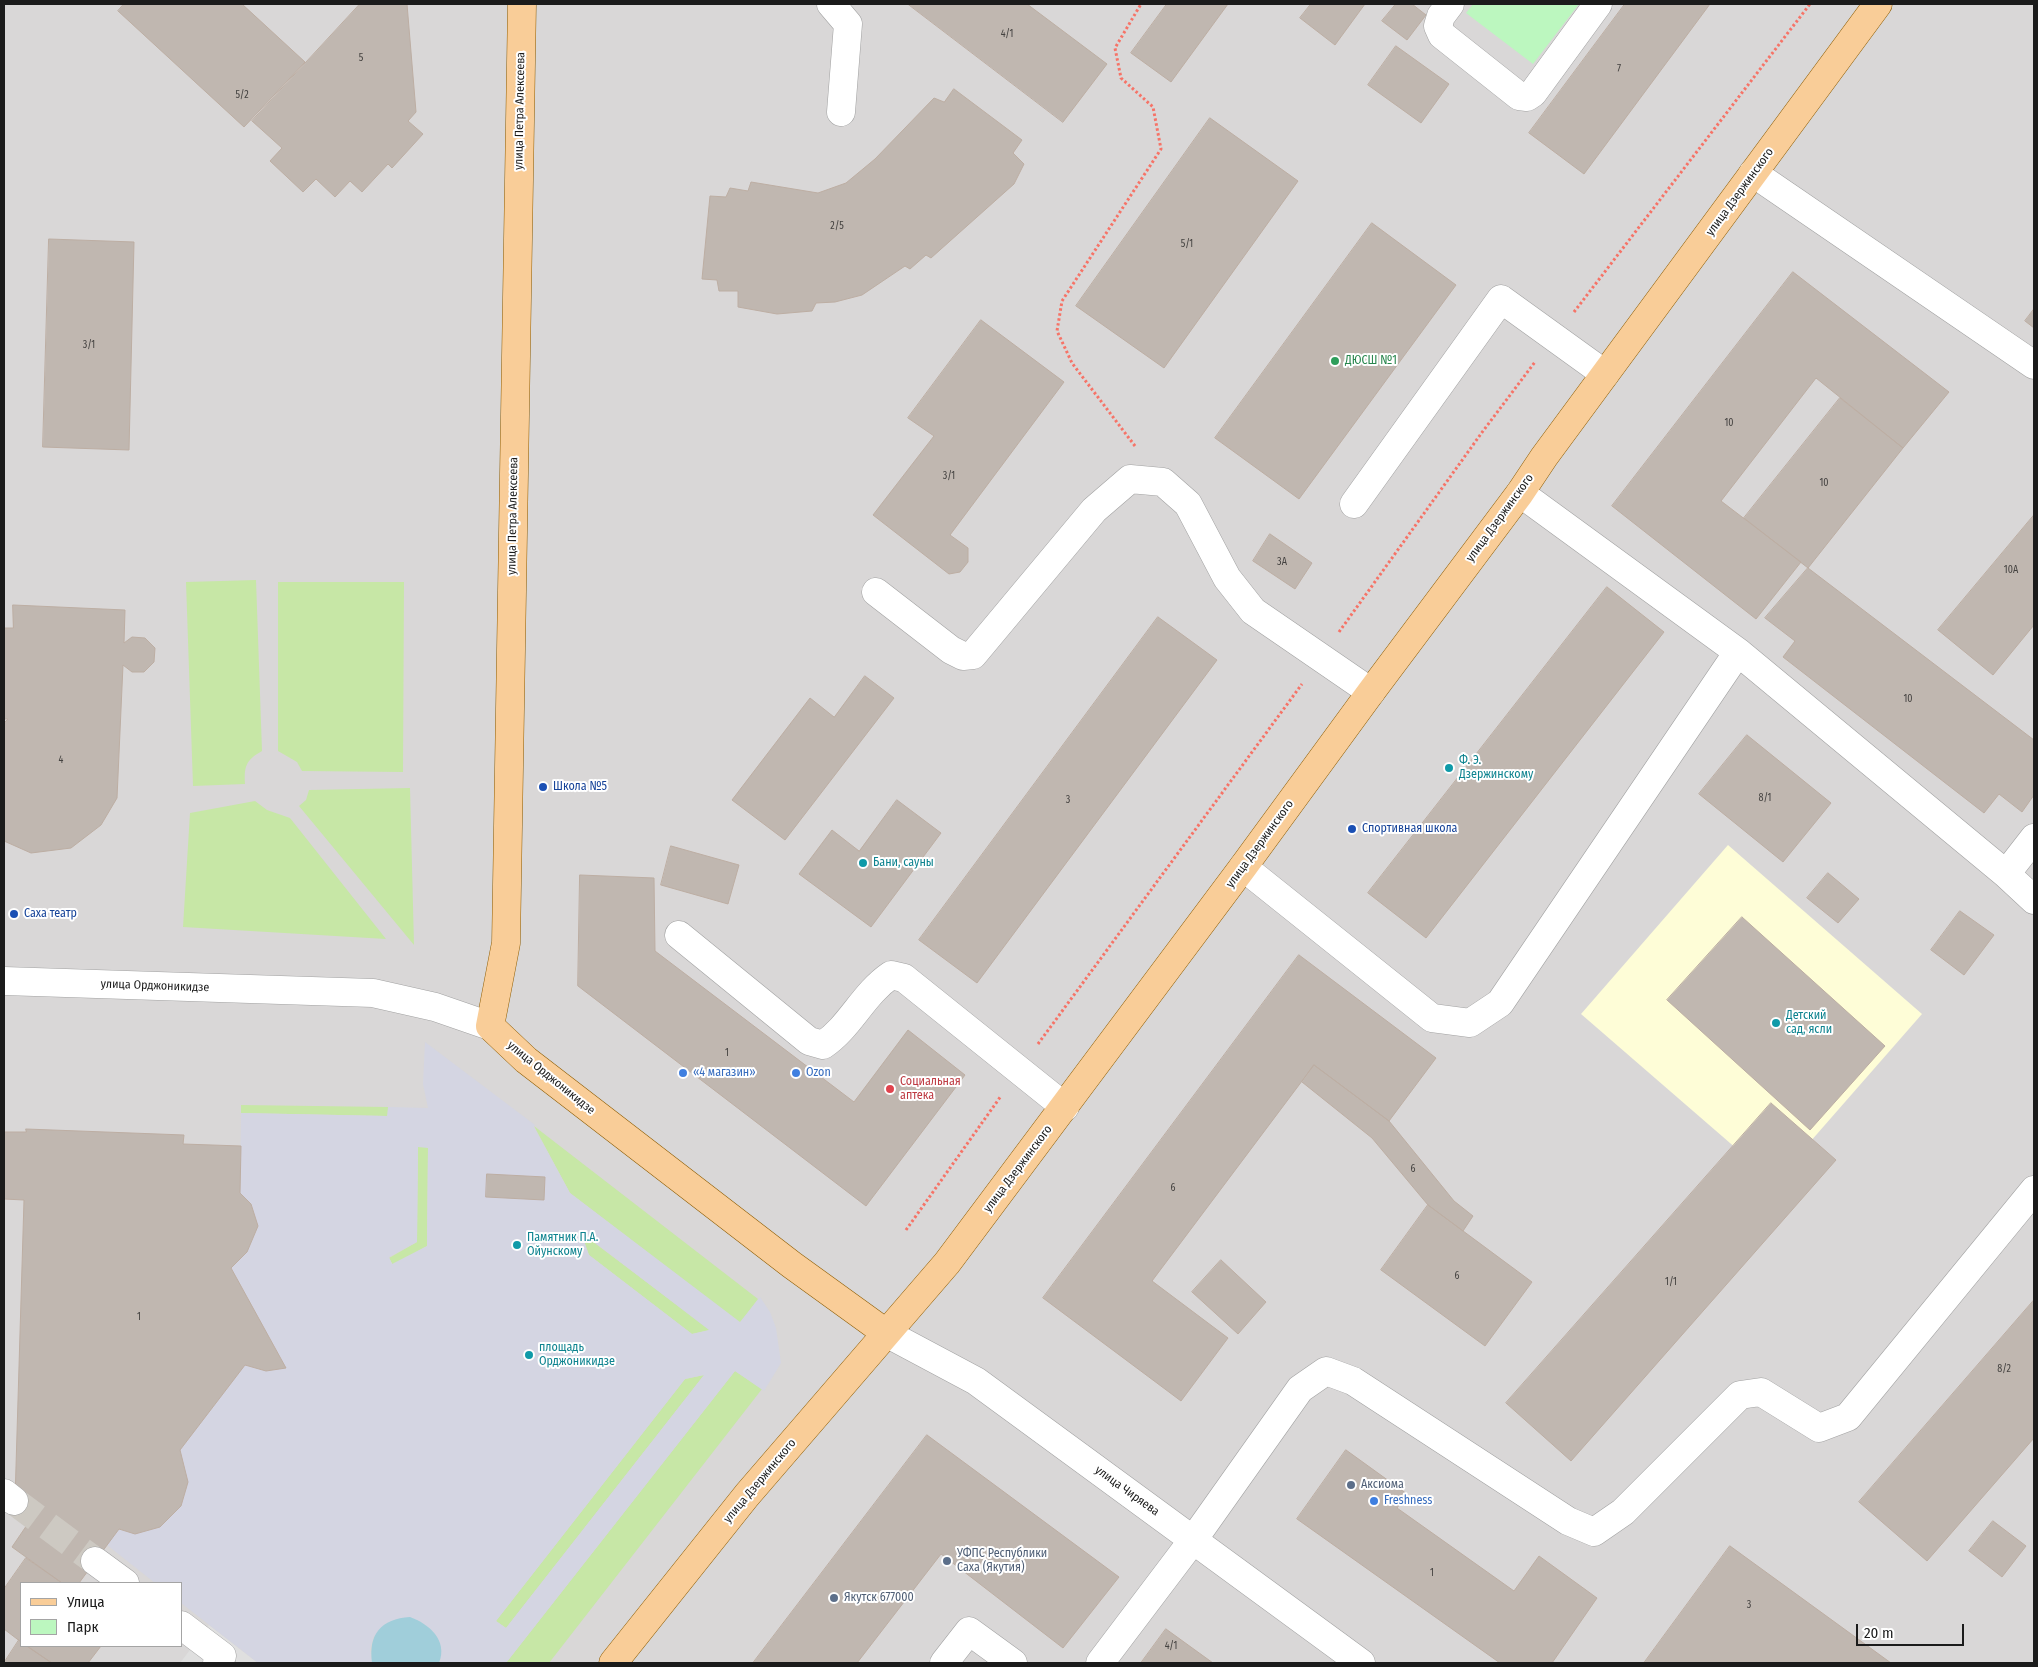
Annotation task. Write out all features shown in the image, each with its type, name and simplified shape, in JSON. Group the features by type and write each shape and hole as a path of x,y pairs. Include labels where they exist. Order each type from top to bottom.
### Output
{"main road":[{"name":"улица Петра Алексеева","path":"490,1026 506,943 522,4"},
{"name":"улица Дзержинского","path":"613,1663 747,1495 947,1263 1066,1107 1520,493 1605,374 1878,4"},
{"name":"улица Орджоникидзе","path":"490,1026 526,1060 792,1265 886,1333"}],"street":[{"path":"831,4 848,24 841,112"},
{"path":"1450,4 1441,16 1438,26 1442,35 1519,96 1527,97 1533,93 1598,4"},
{"path":"1754,173 2034,365"},
{"path":"1354,504 1500,299 1605,374"},
{"path":"876,592 951,650 963,656 973,655 1094,510 1130,478 1163,482 1188,504 1227,578 1254,611 1371,692"},
{"path":"1520,493 1738,652 2006,874 2034,900"},
{"path":"1243,867 1432,1018 1470,1023 1500,1003 1738,652"},
{"path":"2006,874 2034,838"},
{"path":"679,935 809,1041 823,1045 834,1037 879,983 890,975 904,978 1066,1107"},
{"name":"улица Орджоникидзе","path":"4,982 372,993 435,1007 490,1026"},
{"path":"1100,1663 1193,1540 1300,1389 1326,1371 1353,1381 1568,1521 1594,1532 1623,1512 1740,1395 1761,1392 1819,1428 1848,1417 2034,1190"},
{"name":"улица Чиряева","path":"886,1333 976,1381 1361,1663"},
{"path":"95,1561 124,1582"},
{"path":"182,1626 222,1656 217,1663"},
{"path":"944,1663 969,1631 1012,1663"}],"path":[{"path":"1141,4 1115,48 1122,78 1153,107 1161,149 1062,301 1057,331 1072,363 1163,482"},
{"path":"906,1230 1019,1070 1321,658 1483,431 1810,4"}],"shaded area":[{"path":"4,4 2034,4 2034,1663 4,1663"},
{"path":"1728,845 1922,1014 1775,1182 1581,1014"},
{"name":"площадь Орджоникидзе","path":"425,1042 535,1125 534,1127 570,1193 740,1322 760,1297 770,1312 776,1328 781,1363 764,1391 735,1371 506,1663 439,1663 441,1659 374,1636 370,1649 372,1663 258,1663 182,1604 182,1582 154,1582 107,1545 119,1529 135,1533 160,1527 181,1506 188,1482 180,1450 245,1365 266,1371 286,1368 231,1268 247,1252 258,1226 251,1204 240,1193 241,1113 387,1116 388,1107 428,1108 423,1084","holes":["418,1147 428,1148 427,1246 392,1264 389,1257 417,1242","581,1232 709,1330 692,1334 589,1255","704,1375 506,1628 496,1621 685,1379"]},
{"path":"209,1625 258,1663 180,1663"}],"green space":[{"path":"1473,4 1579,4 1533,64 1466,13"},
{"path":"256,580 262,751 252,757 247,764 245,784 193,786 186,582"},
{"path":"278,582 404,582 403,772 302,771 297,762 278,751"},
{"path":"410,788 414,945 299,806 306,800 309,790"},
{"path":"255,801 267,810 290,818 386,939 183,927 190,813"},
{"path":"241,1105 388,1107 388,1116 241,1113"},
{"path":"534,1126 758,1299 740,1323 570,1193"},
{"path":"418,1147 428,1147 427,1246 393,1265 389,1258 417,1242"},
{"path":"580,1232 710,1330 692,1334 589,1255"},
{"path":"735,1371 762,1389 549,1663 506,1663"},
{"path":"704,1375 506,1628 496,1621 685,1379"}],"water":[{"path":"410,1617 424,1624 439,1640 441,1655 439,1663 372,1663 372,1644 379,1630 391,1621"}],"building":[{"path":"124,4 242,4 305,62 244,127 118,11"},
{"path":"360,4 407,4 416,112 408,121 423,134 392,168 388,164 362,192 350,181 335,197 316,179 303,192 270,161 282,148 252,121"},
{"path":"908,4 1027,4 1107,64 1063,122"},
{"path":"1167,4 1228,4 1171,82 1131,53"},
{"path":"1311,4 1365,4 1335,45 1300,18"},
{"path":"1396,4 1412,4 1426,15 1407,40 1382,21"},
{"path":"1625,4 1710,4 1584,174 1529,133"},
{"path":"1396,46 1449,84 1421,123 1368,85"},
{"path":"954,89 1022,140 1013,153 1024,164 1014,184 931,258 926,255 910,269 905,266 862,295 835,302 816,303 812,311 777,314 738,307 738,291 719,291 717,280 702,279 710,196 726,197 730,188 748,191 751,182 818,193 846,183 875,159 934,98 944,102"},
{"path":"1210,118 1298,181 1164,368 1076,306"},
{"name":"ДЮСШ №1","path":"1372,223 1456,285 1299,499 1215,438"},
{"path":"49,239 134,242 129,450 43,447"},
{"path":"1793,272 1949,392 1903,448 1816,378 1721,501 1801,562 1756,619 1612,506"},
{"path":"2034,309 2034,328 2025,321"},
{"path":"981,320 1064,382 950,535 968,548 968,562 960,572 949,574 873,515 934,436 908,418"},
{"path":"1840,398 1903,448 1808,568 1744,518"},
{"path":"2034,515 2034,625 1993,675 1938,630"},
{"path":"1270,534 1312,563 1295,589 1253,561"},
{"path":"1808,568 2034,740 2034,795 2022,812 1999,794 1984,813 1783,657 1795,641 1765,618"},
{"path":"1607,587 1664,632 1426,938 1368,893"},
{"path":"13,605 125,610 124,643 132,637 145,638 155,648 154,662 144,672 132,672 123,665 117,798 101,825 71,848 31,853 4,841 4,723 8,719 4,719 4,628 13,628"},
{"path":"1158,617 1217,660 977,983 919,940"},
{"path":"865,676 894,698 785,840 732,800 810,698 834,717"},
{"path":"1747,735 1831,803 1783,862 1699,794"},
{"name":"Бани, сауны","path":"897,800 941,833 871,927 799,874 832,830 859,851"},
{"path":"671,846 739,865 728,904 661,885"},
{"path":"1828,873 1859,899 1838,923 1807,898"},
{"path":"580,875 654,878 655,951 854,1102 908,1030 965,1075 866,1206 578,986"},
{"path":"1960,911 1994,935 1964,975 1931,950"},
{"name":"Детский сад, ясли","path":"1742,917 1885,1046 1810,1130 1667,1000"},
{"path":"1299,955 1436,1058 1389,1121 1314,1065 1152,1281 1228,1338 1181,1401 1043,1298"},
{"path":"1314,1065 1389,1121 1454,1201 1473,1216 1463,1231 1428,1205 1372,1138 1302,1082"},
{"path":"1771,1103 1836,1160 1571,1461 1506,1403"},
{"path":"26,1129 184,1135 183,1144 241,1146 240,1193 251,1204 258,1226 247,1252 231,1268 286,1368 266,1371 245,1365 180,1450 188,1482 181,1506 160,1527 135,1534 119,1529 80,1582 61,1582 12,1547 29,1522 9,1508 15,1500 24,1200 4,1199 4,1132 26,1132"},
{"path":"487,1174 545,1177 544,1200 486,1197"},
{"path":"1428,1205 1532,1282 1485,1346 1381,1270"},
{"path":"1221,1260 1266,1302 1238,1334 1192,1292"},
{"path":"2034,1300 2034,1438 1927,1561 1859,1502"},
{"path":"927,1435 1119,1577 1063,1648 941,1554 857,1663 753,1663"},
{"path":"1346,1450 1407,1494 1397,1508 1514,1591 1539,1556 1597,1598 1552,1663 1500,1663 1297,1519"},
{"path":"1993,1521 2026,1546 2002,1577 1969,1551"},
{"path":"1730,1546 1891,1663 1644,1663"},
{"path":"26,1558 61,1582 20,1582 20,1641 4,1629 4,1589"},
{"path":"1166,1629 1213,1663 1141,1663"},
{"path":"19,1640 20,1647 28,1647 52,1663 4,1663"},
{"path":"28,1647 100,1647 88,1663 52,1663"}],"tunnel":[{"path":"14,1501 95,1561"}],"place":[{"name":"ДЮСШ №1","path":"1335,361"},
{"name":"Ф. Э. Дзержинскому","path":"1449,768"},
{"name":"Школа №5","path":"543,787"},
{"name":"Спортивная школа","path":"1352,829"},
{"name":"Бани, сауны","path":"863,863"},
{"name":"Саха театр","path":"14,914"},
{"name":"Детский сад, ясли","path":"1776,1023"},
{"name":"«4 магазин»","path":"683,1073"},
{"name":"Ozon","path":"796,1073"},
{"name":"Социальная аптека","path":"890,1089"},
{"name":"Памятник П.А. Ойунскому","path":"517,1245"},
{"name":"площадь Орджоникидзе","path":"529,1355"},
{"name":"Аксиома","path":"1351,1485"},
{"name":"Freshness","path":"1374,1501"},
{"name":"УФПС Республики Саха (Якутия)","path":"947,1561"},
{"name":"Якутск 677000","path":"834,1598"}]}
